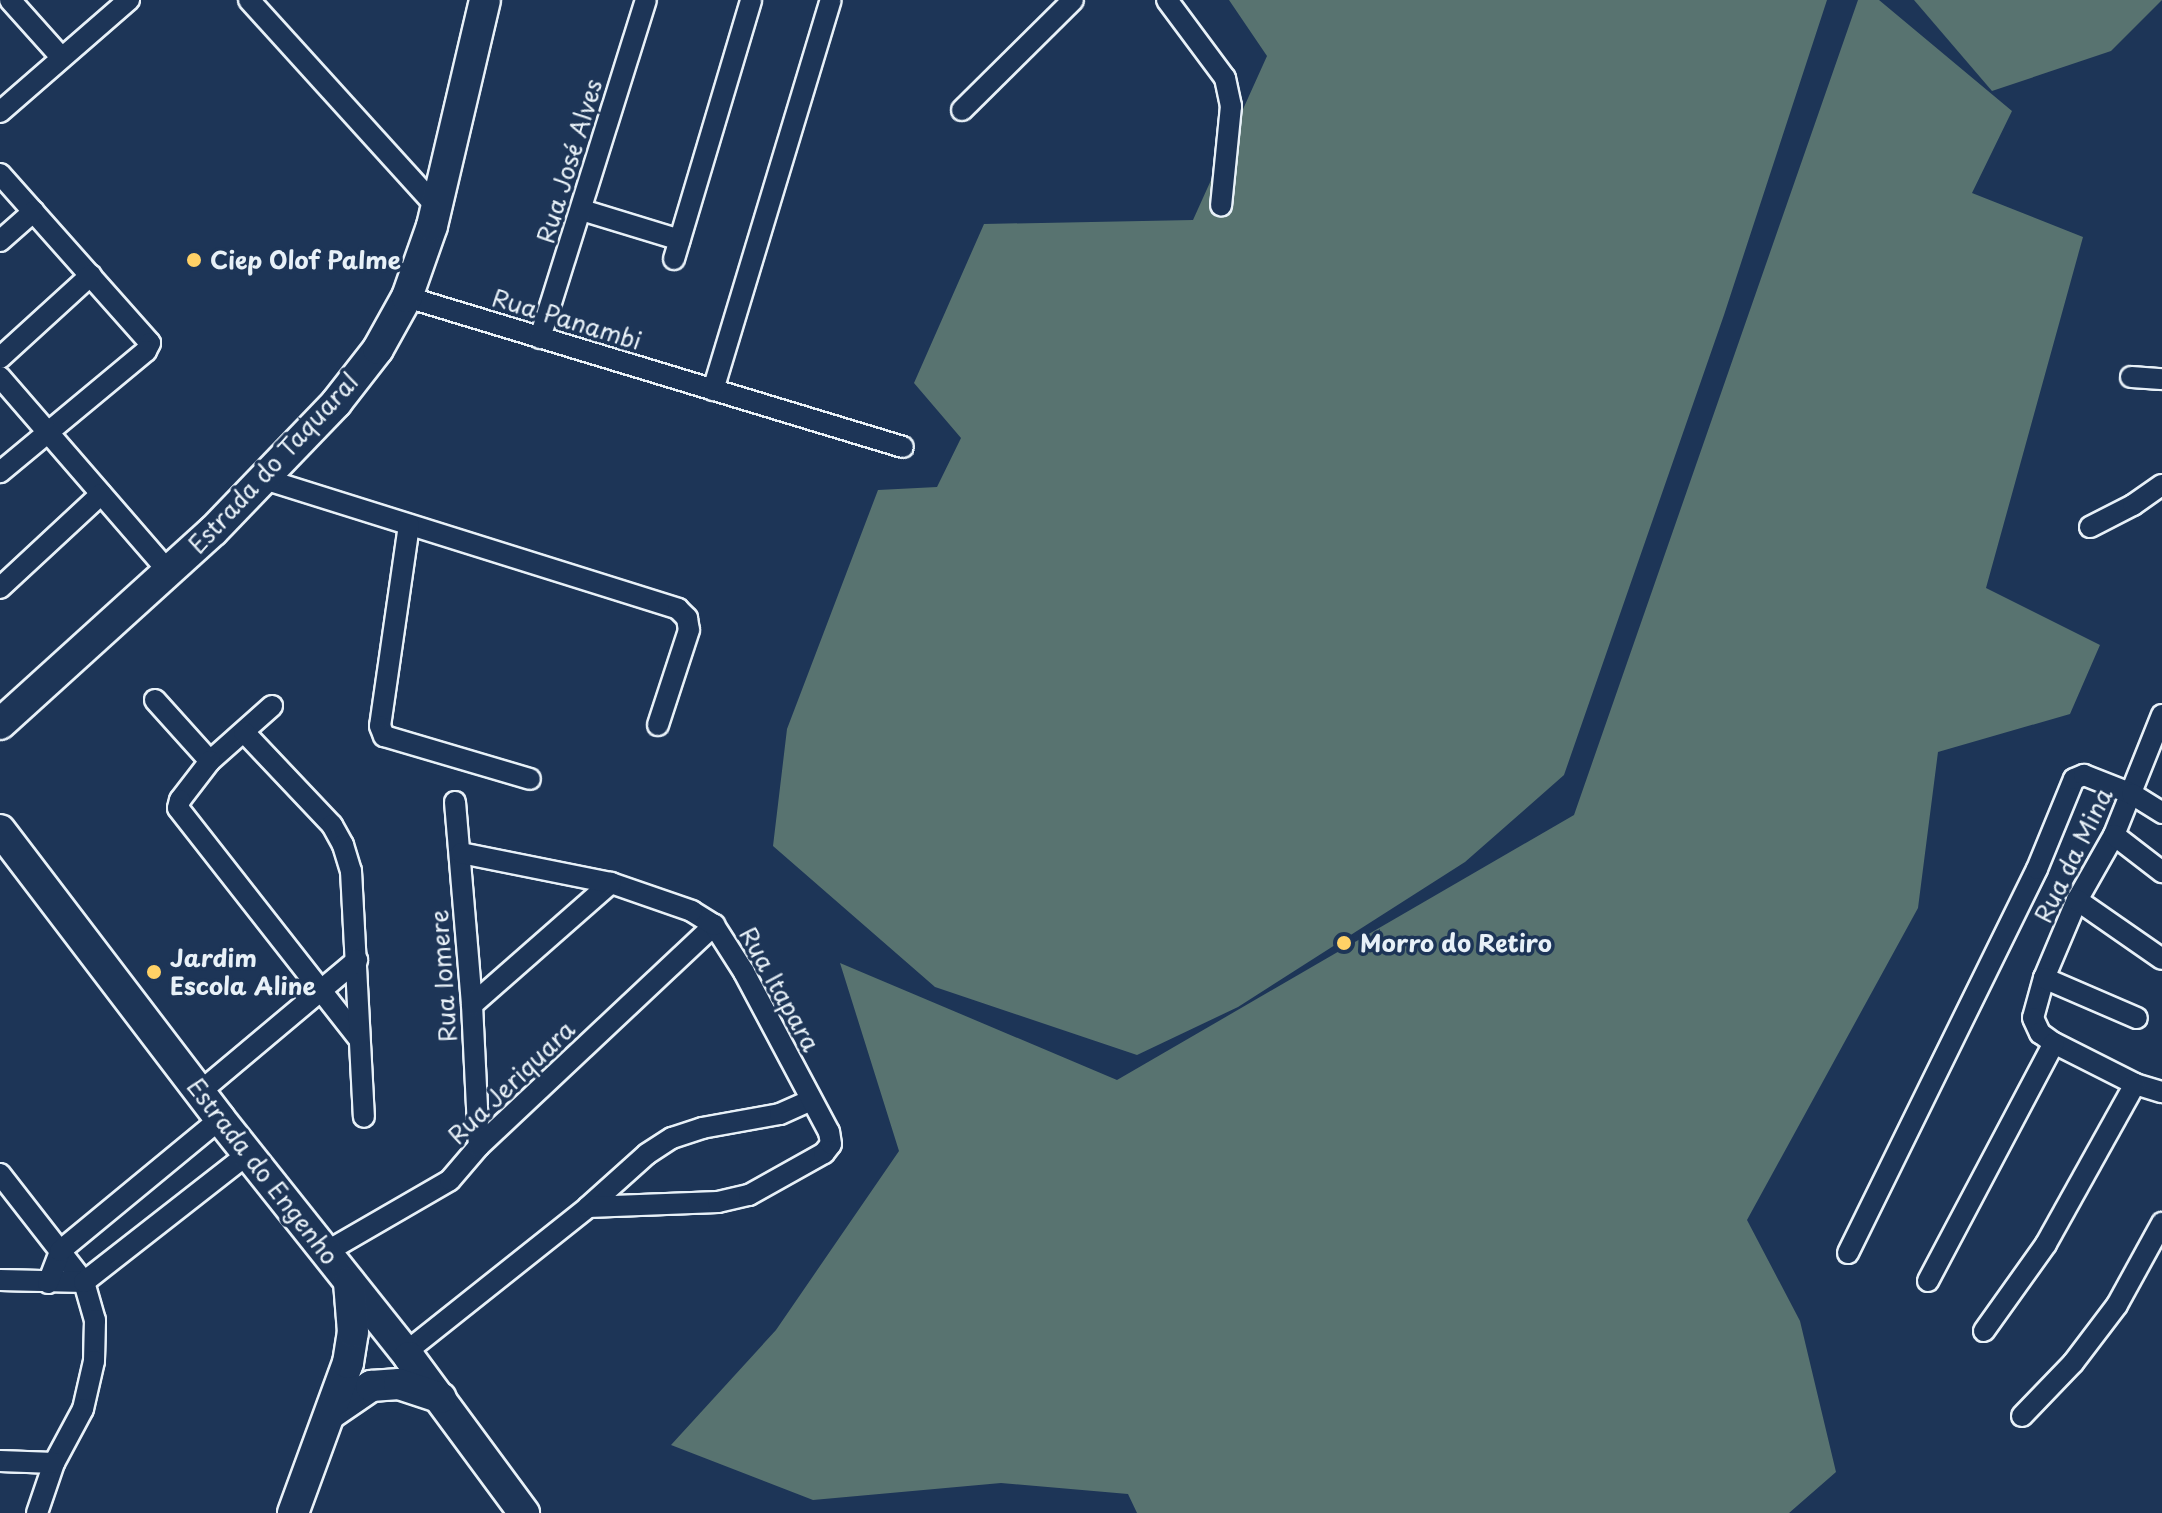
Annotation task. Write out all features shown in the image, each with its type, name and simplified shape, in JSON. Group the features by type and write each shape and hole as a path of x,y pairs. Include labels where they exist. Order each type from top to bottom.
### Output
{"street":[{"path":"10,0 61,57"},
{"path":"0,112 129,0"},
{"path":"249,0 437,207"},
{"name":"Estrada do Taquaral","path":"0,724 169,572 264,479 336,403 378,349 407,297 437,207 485,0"},
{"name":"Rua José Alves","path":"540,338 646,0"},
{"path":"582,210 677,250 751,0"},
{"path":"713,390 831,0"},
{"path":"962,110 1073,0"},
{"path":"1167,0 1225,78 1231,106 1221,206"},
{"path":"0,174 150,343 146,351 0,472"},
{"path":"0,241 34,211"},
{"path":"0,358 91,275"},
{"name":"Rua Panambi","path":"407,297 903,447"},
{"path":"0,377 169,572"},
{"path":"2131,377 2162,379"},
{"path":"264,479 678,609 687,618 689,630 658,725"},
{"path":"2090,527 2133,505 2162,485"},
{"path":"0,588 101,494"},
{"path":"409,525 380,726 384,736 530,779"},
{"path":"155,700 210,761"},
{"path":"272,706 210,761 180,800 181,814 359,1039"},
{"name":"Rua da Mina","path":"2054,1043 2040,1033 2033,1018 2044,978 2077,900 2114,835 2162,715"},
{"path":"244,732 332,825 343,845 351,871 364,1117"},
{"path":"1848,1253 2037,869 2074,779 2084,775 2132,794 2162,813"},
{"name":"Rua Iomere","path":"455,802 472,1005 479,1146"},
{"name":"Estrada do Engenho","path":"0,830 220,1119 441,1398 524,1513"},
{"path":"2114,835 2162,872"},
{"name":"Rua Itapara","path":"461,853 611,883 692,911 714,925 744,972 829,1132 831,1144 824,1153 749,1195 718,1202 588,1207"},
{"path":"472,1005 611,883"},
{"path":"2077,900 2162,959"},
{"name":"Rua Jeriquara","path":"326,1252 450,1180 479,1146 714,925"},
{"path":"201,1091 322,993 357,960"},
{"path":"2044,978 2137,1018"},
{"path":"1928,1281 2054,1043 2135,1084 2162,1092"},
{"path":"1984,1331 2046,1244 2135,1084"},
{"path":"330,1414 371,1386 588,1207 647,1154 672,1138 702,1128 780,1114 811,1100"},
{"path":"48,1283 60,1251 220,1119"},
{"path":"0,1280 84,1282 248,1154"},
{"path":"0,1174 84,1282 95,1320 94,1361 83,1409 54,1463 37,1513"},
{"path":"2022,1416 2073,1363 2117,1305 2162,1223"},
{"path":"293,1513 348,1363 353,1332 349,1282"},
{"path":"371,1386 399,1384 441,1398"},
{"path":"0,1461 54,1463"}],"green space":[{"path":"1229,0 1827,0 1724,315 1564,775 1465,862 1238,1007 1137,1055 935,987 773,846 787,729 878,490 937,487 961,438 914,383 984,224 1193,220 1267,56"},
{"path":"1858,0 1879,0 2012,111 1972,193 2083,237 1986,588 2100,645 2070,714 1938,752 1918,908 1747,1220 1800,1321 1836,1472 1789,1513 1137,1513 1128,1494 1001,1483 813,1500 671,1445 776,1330 899,1151 840,963 1117,1080 1574,815"},
{"path":"1914,0 2162,0 2111,51 1992,91"}],"place":[{"name":"Ciep Olof Palme","path":"194,260"},
{"name":"Morro do Retiro","path":"1344,943"},
{"name":"Jardim Escola Aline","path":"154,972"}]}
